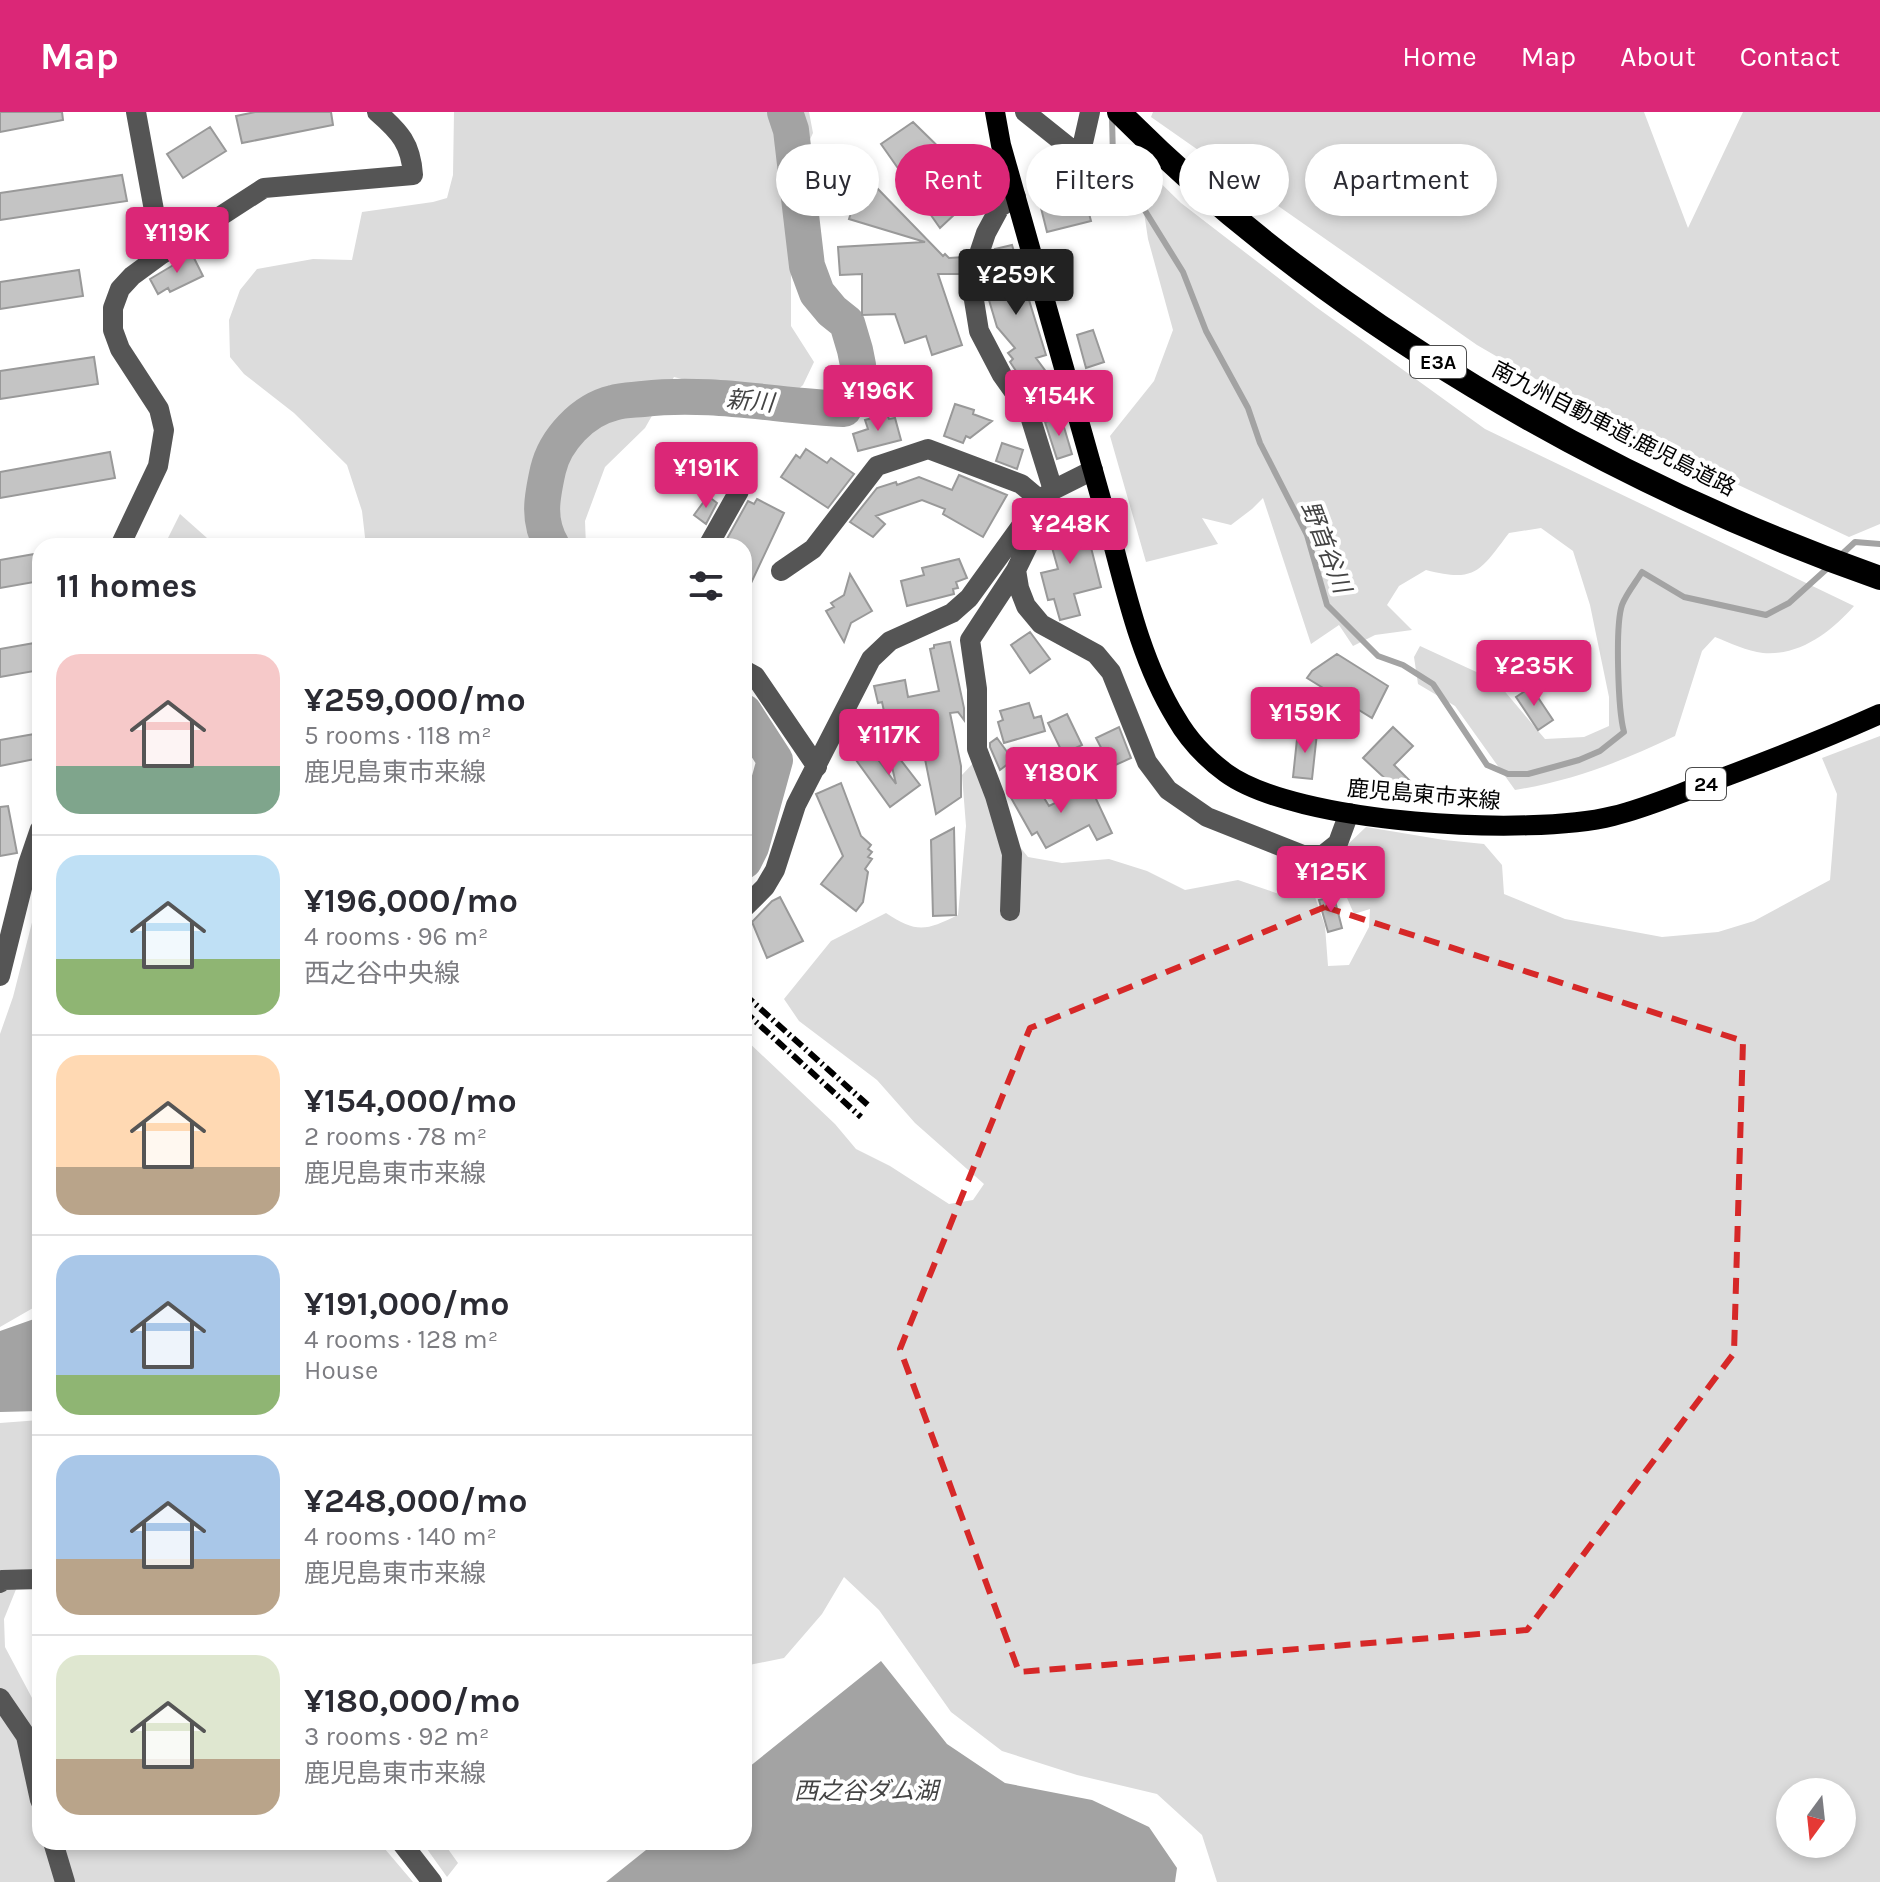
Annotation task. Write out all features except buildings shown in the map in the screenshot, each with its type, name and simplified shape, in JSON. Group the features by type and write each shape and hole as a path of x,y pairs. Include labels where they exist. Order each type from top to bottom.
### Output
{"highway":[{"name":"南九州自動車道;鹿児島道路","path":"1119,112 1201,190 1263,242 1360,313 1494,398 1623,467 1806,552 1880,578"}],"main road":[{"name":"鹿児島東市来線","path":"995,112 1016,197 1138,629 1176,719 1199,749 1228,775 1277,797 1349,813 1524,827 1572,824 1614,816 1661,800 1810,745 1880,714"}],"street":[{"path":"136,112 162,254"},
{"path":"124,538 158,466 164,430 159,409 120,349 113,330 113,308 120,289 162,254 264,188 413,175 412,154 394,127 377,112"},
{"path":"1025,112 1080,156 1090,112"},
{"path":"1010,911 1012,854 977,749 977,689 970,640 1016,570 1036,529 1041,501 1029,413 1002,375 979,331 973,294 976,263 986,233 1000,207 1016,197"},
{"path":"781,571 813,549 877,466 928,449 1021,484 1041,501"},
{"path":"752,900 765,887 775,870 796,805 871,659 890,641 952,613 969,598 1041,501 1093,470"},
{"path":"713,538 739,491"},
{"path":"1016,570 1026,606 1041,624 1096,654 1111,672 1147,762 1168,790 1207,817 1303,855 1323,855 1338,843 1349,813"},
{"path":"752,674 817,767"},
{"path":"0,976 32,852"},
{"path":"0,1583 2,1580 32,1579"},
{"path":"0,1698 26,1736 32,1763"},
{"path":"55,1850 65,1882"},
{"path":"407,1850 432,1882"}],"highlighted area":[{"path":"1325,907 1743,1041 1734,1353 1527,1630 1019,1672 900,1349 1030,1028"}],"shaded area":[{"path":"454,112 809,112 813,133 808,144 776,144 776,216 786,216 791,263 791,326 814,362 803,385 781,405 674,377 645,428 605,467 585,521 586,538 365,538 362,511 347,465 294,413 244,374 230,357 229,320 240,290 257,269 313,259 352,260 362,212 447,198 453,175"},
{"path":"1153,112 1644,112 1688,228 1743,112 1880,112 1880,524 1849,537 1634,436 1477,345 1289,214 1289,144 1190,144 1151,117"},
{"path":"1163,185 1179,201 1179,216 1198,216 1316,307 1485,429 1854,606 1825,633 1790,651 1757,652 1715,637 1702,651 1675,736 1597,769 1515,790 1455,706 1418,684 1414,657 1420,646 1496,681 1545,739 1584,737 1609,726 1609,697 1590,605 1573,551 1541,528 1509,533 1491,557 1475,571 1456,575 1426,570 1399,586 1387,605 1412,630 1375,635 1353,646 1339,625 1311,644 1263,498 1231,525 1202,518 1218,544 1146,562 1110,436 1154,381 1173,330 1145,216 1163,216"},
{"path":"180,514 207,538 168,538"},
{"path":"1880,736 1880,1882 1217,1882 1202,1835 1157,1794 1077,1775 1002,1751 951,1712 879,1610 844,1577 822,1614 784,1658 752,1664 752,1046 835,1124 856,1149 890,1166 949,1204 973,1200 984,1184 915,1123 877,1080 799,1021 784,999 831,941 886,913 906,924 922,928 958,915 966,826 962,775 976,760 1000,822 1028,857 1062,863 1109,859 1147,871 1185,890 1238,880 1285,896 1315,897 1325,926 1328,966 1349,965 1369,927 1370,909 1354,914 1334,868 1344,848 1366,827 1484,844 1502,865 1504,894 1565,919 1662,937 1718,932 1754,921 1830,880 1837,794 1822,758"},
{"path":"32,922 32,1309 0,1327 0,1034"},
{"path":"32,1421 32,1575 21,1577 4,1619 5,1647 32,1698 32,1850 386,1850 413,1882 0,1882 0,1423"},
{"path":"428,1850 449,1850 458,1863 447,1877"}],"water":[{"path":"32,1320 32,1411 0,1412 0,1331"},
{"name":"西之谷ダム湖","path":"881,1661 947,1744 1005,1783 1092,1800 1149,1827 1177,1868 1175,1882 606,1882 646,1850 752,1850 752,1765"}],"waterway":[{"name":"新川","path":"548,538 542,508 552,459 572,428 602,407 628,400 693,397 844,409 856,382 858,365 847,323 817,293 807,266 791,130 785,112"},
{"name":"野首谷川","path":"1112,117 1113,159 1183,272 1206,331 1248,408 1260,443 1307,535 1327,605 1378,656 1403,665 1433,684 1487,765 1508,774 1528,774 1600,751 1624,732 1618,668 1620,616 1622,605 1642,572 1684,597 1766,615 1789,603 1830,566"},
{"name":"野首谷川","path":"1841,555 1855,542 1880,544"},
{"name":"新川","path":"752,724 775,760 752,843"}],"railway":[{"path":"752,1001 870,1107"},
{"path":"752,1018 861,1117"}]}
